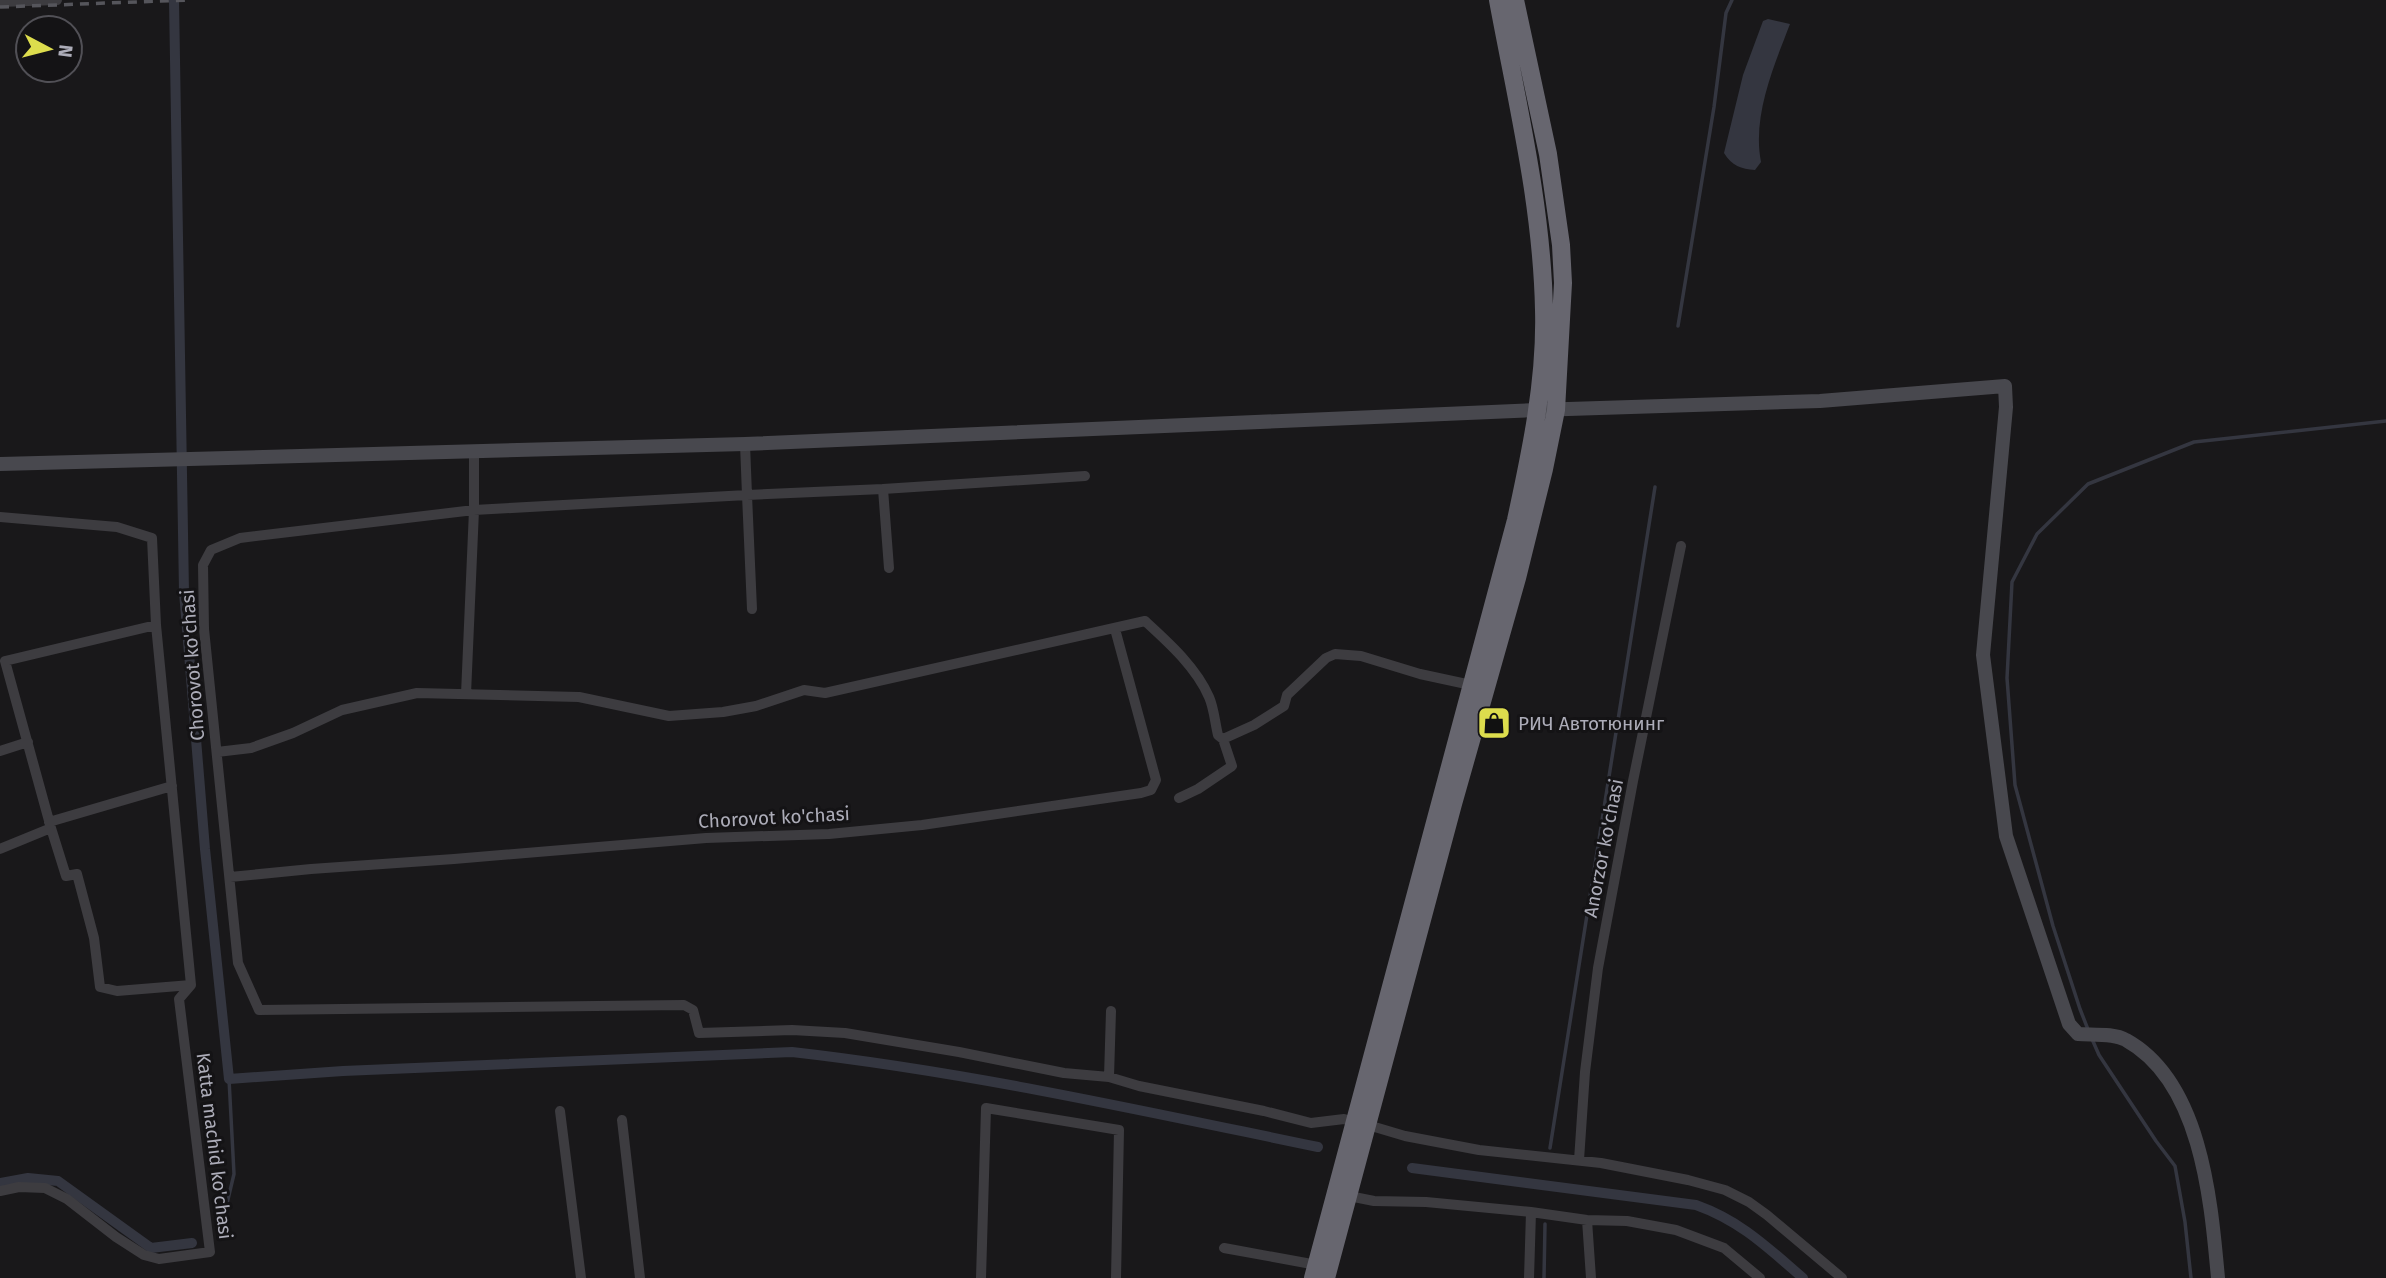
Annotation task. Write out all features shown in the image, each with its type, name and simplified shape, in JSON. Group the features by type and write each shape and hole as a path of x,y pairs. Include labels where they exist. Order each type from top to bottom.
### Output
{"highway":[{"path":"1319,1274 1361,1124 1471,685 1516,520 1532,448 1545,311 1541,252 1533,180 1498,0"},
{"path":"1361,1124 1517,578 1556,410 1563,283 1561,245 1548,155 1515,0"}],"street":[{"path":"0,2 57,0"},
{"path":"0,464 745,444 1537,410 1820,401 2004,386 2006,407 1983,655 2006,836 2069,1024 2078,1034 2126,1039 2151,1058 2171,1083 2192,1128 2210,1198 2218,1278"},
{"path":"745,444 752,609"},
{"path":"466,694 474,451"},
{"name":"Chorovot ko'chasi","path":"1085,476 474,510 240,538 211,550 203,565 204,629 237,963 259,1010 684,1004 693,1010 699,1033 792,1030 845,1033 1064,1073 1109,1077"},
{"path":"883,489 889,568"},
{"name":"Katta machid ko'chasi","path":"0,517 117,527 152,538 156,625 191,985 179,999 210,1252 159,1259 144,1255 67,1199 45,1188 19,1187 0,1191"},
{"name":"Anorzor ko'chasi","path":"1579,1160 1585,1072 1598,968 1681,546"},
{"name":"Chorovot ko'chasi","path":"217,752 251,748 293,733 342,710 417,693 579,697 669,716 723,712 756,706 804,690 825,693 1145,621 1173,646 1205,688 1211,700 1218,735 1223,739"},
{"path":"156,625 5,661 66,876 77,874 94,938 100,987 117,991 191,985"},
{"name":"Chorovot ko'chasi","path":"230,877 706,838 828,834 922,825 1141,793 1151,790 1156,780 1115,629"},
{"path":"1179,798 1198,789 1232,766 1223,739 1254,725 1284,706 1287,695 1326,658 1335,654 1361,656 1420,674 1471,685"},
{"path":"0,751 27,742"},
{"path":"0,849 50,825 172,786"},
{"path":"1111,1010 1109,1077 1139,1086 1311,1123 1344,1119 1405,1136 1479,1150 1579,1160 1688,1180 1725,1190 1767,1215 1842,1278"},
{"path":"981,1278 986,1108 1119,1130 1116,1278"},
{"path":"559,1111 581,1278"},
{"path":"622,1120 640,1278"},
{"path":"1342,1195 1374,1201 1426,1202 1587,1220 1627,1221 1676,1230 1724,1248 1760,1278"},
{"path":"1529,1278 1531,1212"},
{"path":"1587,1220 1591,1278"},
{"path":"1224,1248 1319,1274"}],"shaded area":[{"path":"1768,19 1790,24 1771,74 1762,109 1759,127 1761,162 1755,170 1750,170 1734,164 1724,153 1743,75 1763,21"}],"waterway":[{"path":"174,0 184,592 205,849 229,1079 343,1071 792,1052 990,1081 1318,1147"},
{"path":"1678,326 1714,107 1726,13 1732,0"},
{"path":"2089,1032 2053,926 2015,785 2007,678 2012,582 2037,534 2088,484 2194,442 2386,421"},
{"path":"1550,1148 1655,487"},
{"path":"2092,1039 2099,1055 2175,1166 2191,1278"},
{"path":"224,1216 234,1174 229,1079"},
{"path":"1412,1168 1696,1205 1740,1227 1803,1278"},
{"path":"0,1183 28,1178 58,1181 151,1248 192,1243"},
{"path":"1544,1278 1545,1224"}],"railway":[{"path":"0,7 189,0"}],"place":[{"name":"РИЧ Автотюнинг","path":"1494,723"}]}
